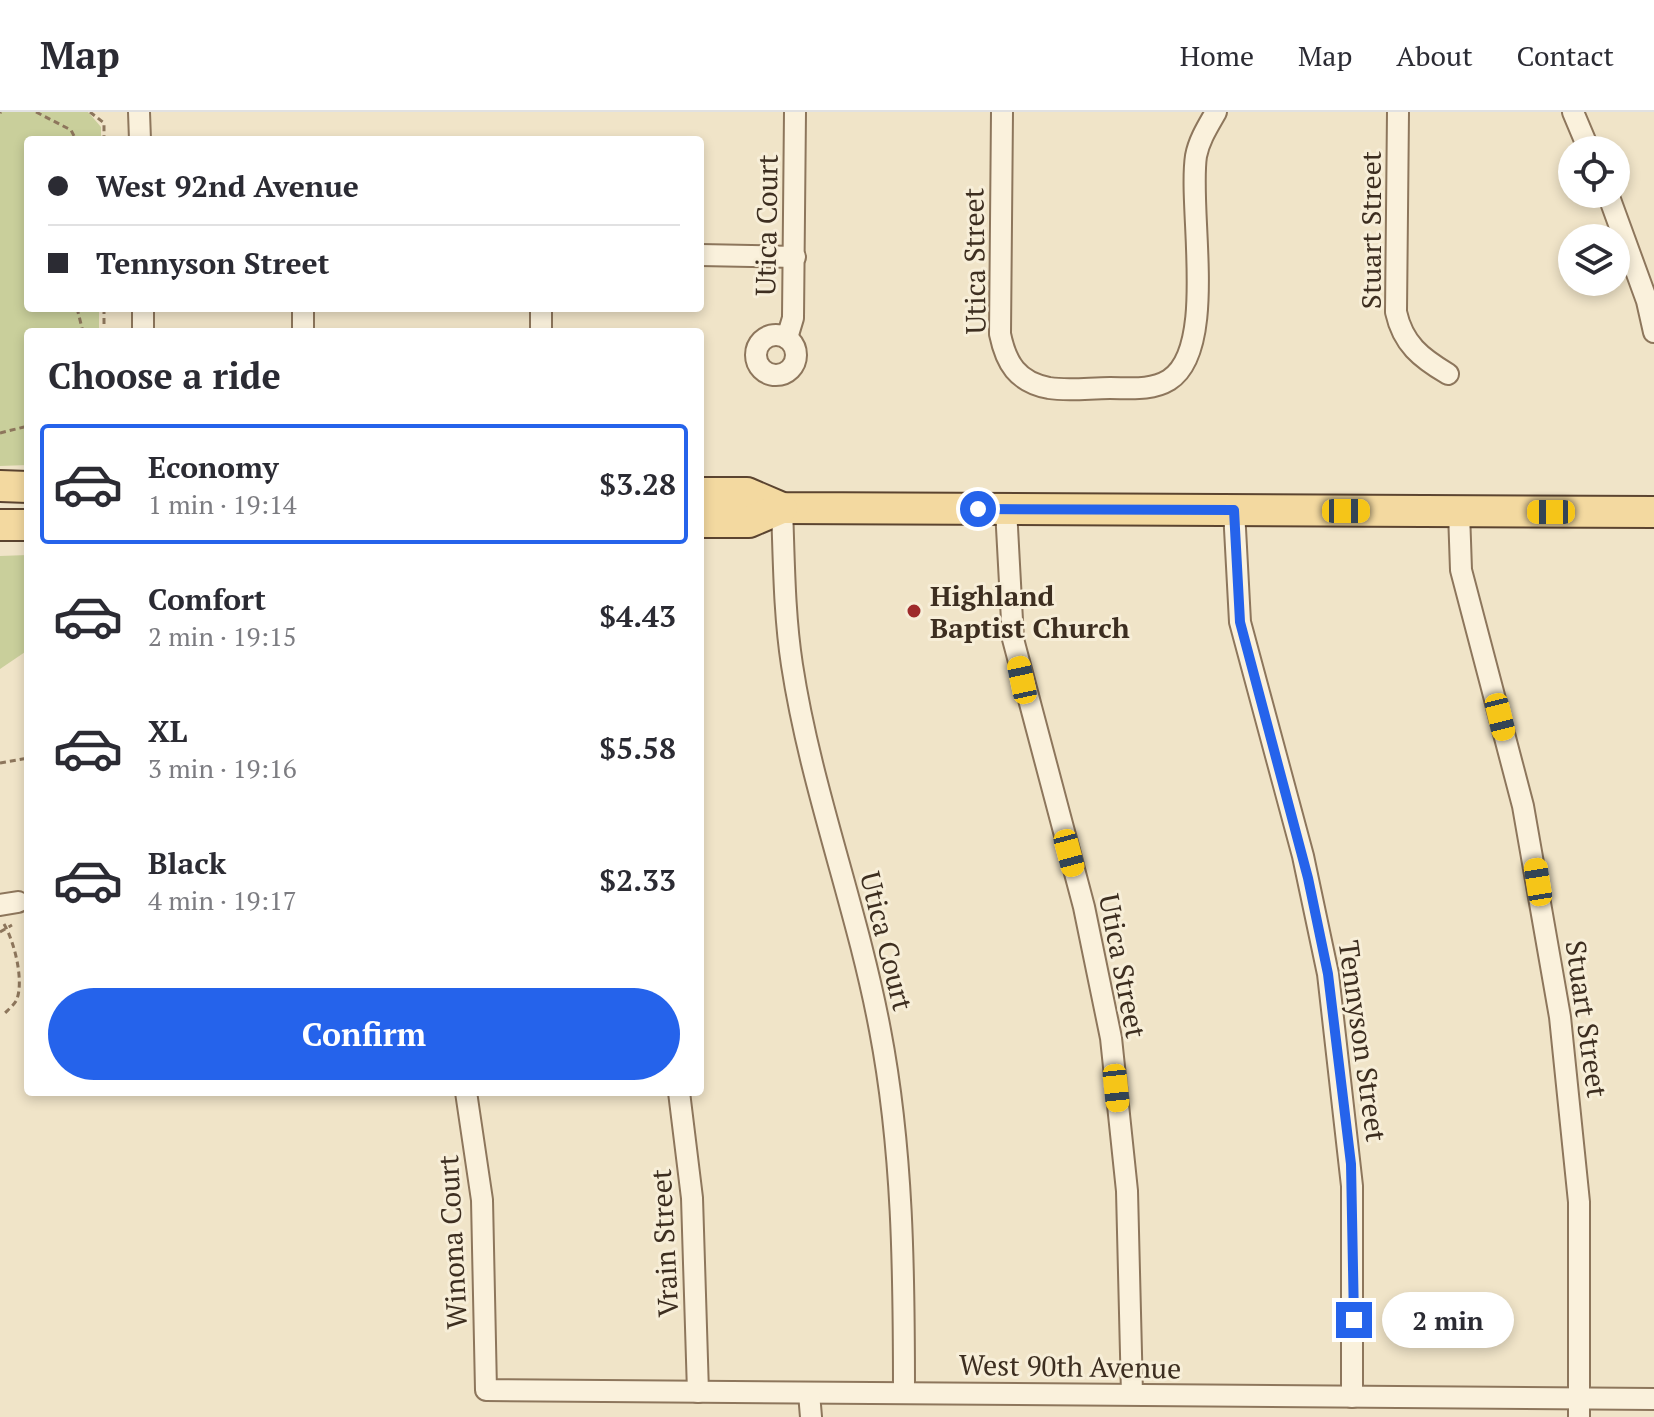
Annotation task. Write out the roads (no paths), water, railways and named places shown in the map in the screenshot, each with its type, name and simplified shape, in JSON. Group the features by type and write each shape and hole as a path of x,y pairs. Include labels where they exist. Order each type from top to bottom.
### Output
{"main road":[{"path":"0,486 24,487"},
{"path":"704,493 747,493 782,508 1654,512"},
{"path":"704,522 749,522 782,508"},
{"path":"0,525 24,525"}],"street":[{"path":"139,112 140,136"},
{"name":"Utica Court","path":"787,338 793,318 795,112"},
{"name":"Utica Street","path":"1002,112 1000,334 1005,356 1028,382 1059,389 1160,385 1178,373 1194,346 1196,159 1204,133 1216,112"},
{"name":"Stuart Street","path":"1398,112 1396,312 1400,327 1413,349 1448,374"},
{"path":"1573,112 1583,136"},
{"path":"1613,208 1647,301 1654,332"},
{"path":"704,255 795,257"},
{"name":"Utica Court","path":"782,508 787,633 796,691 870,981 887,1073 902,1206 904,1393"},
{"name":"Utica Street","path":"1006,509 1013,639 1084,907 1111,1038 1127,1191 1132,1394"},
{"name":"Tennyson Street","path":"1234,510 1240,622 1312,895 1332,1003 1352,1186 1352,1397"},
{"name":"Stuart Street","path":"1459,512 1461,570 1526,818 1560,1017 1579,1202 1579,1408"},
{"name":"Winona Court","path":"467,1096 482,1200 486,1390"},
{"name":"Vrain Street","path":"679,1096 692,1198 698,1392"},
{"name":"West 90th Avenue","path":"486,1390 1352,1397 1579,1408 1654,1399"},
{"path":"809,1393 811,1417"}],"place":[{"name":"Highland Baptist Church","path":"914,611"}]}
